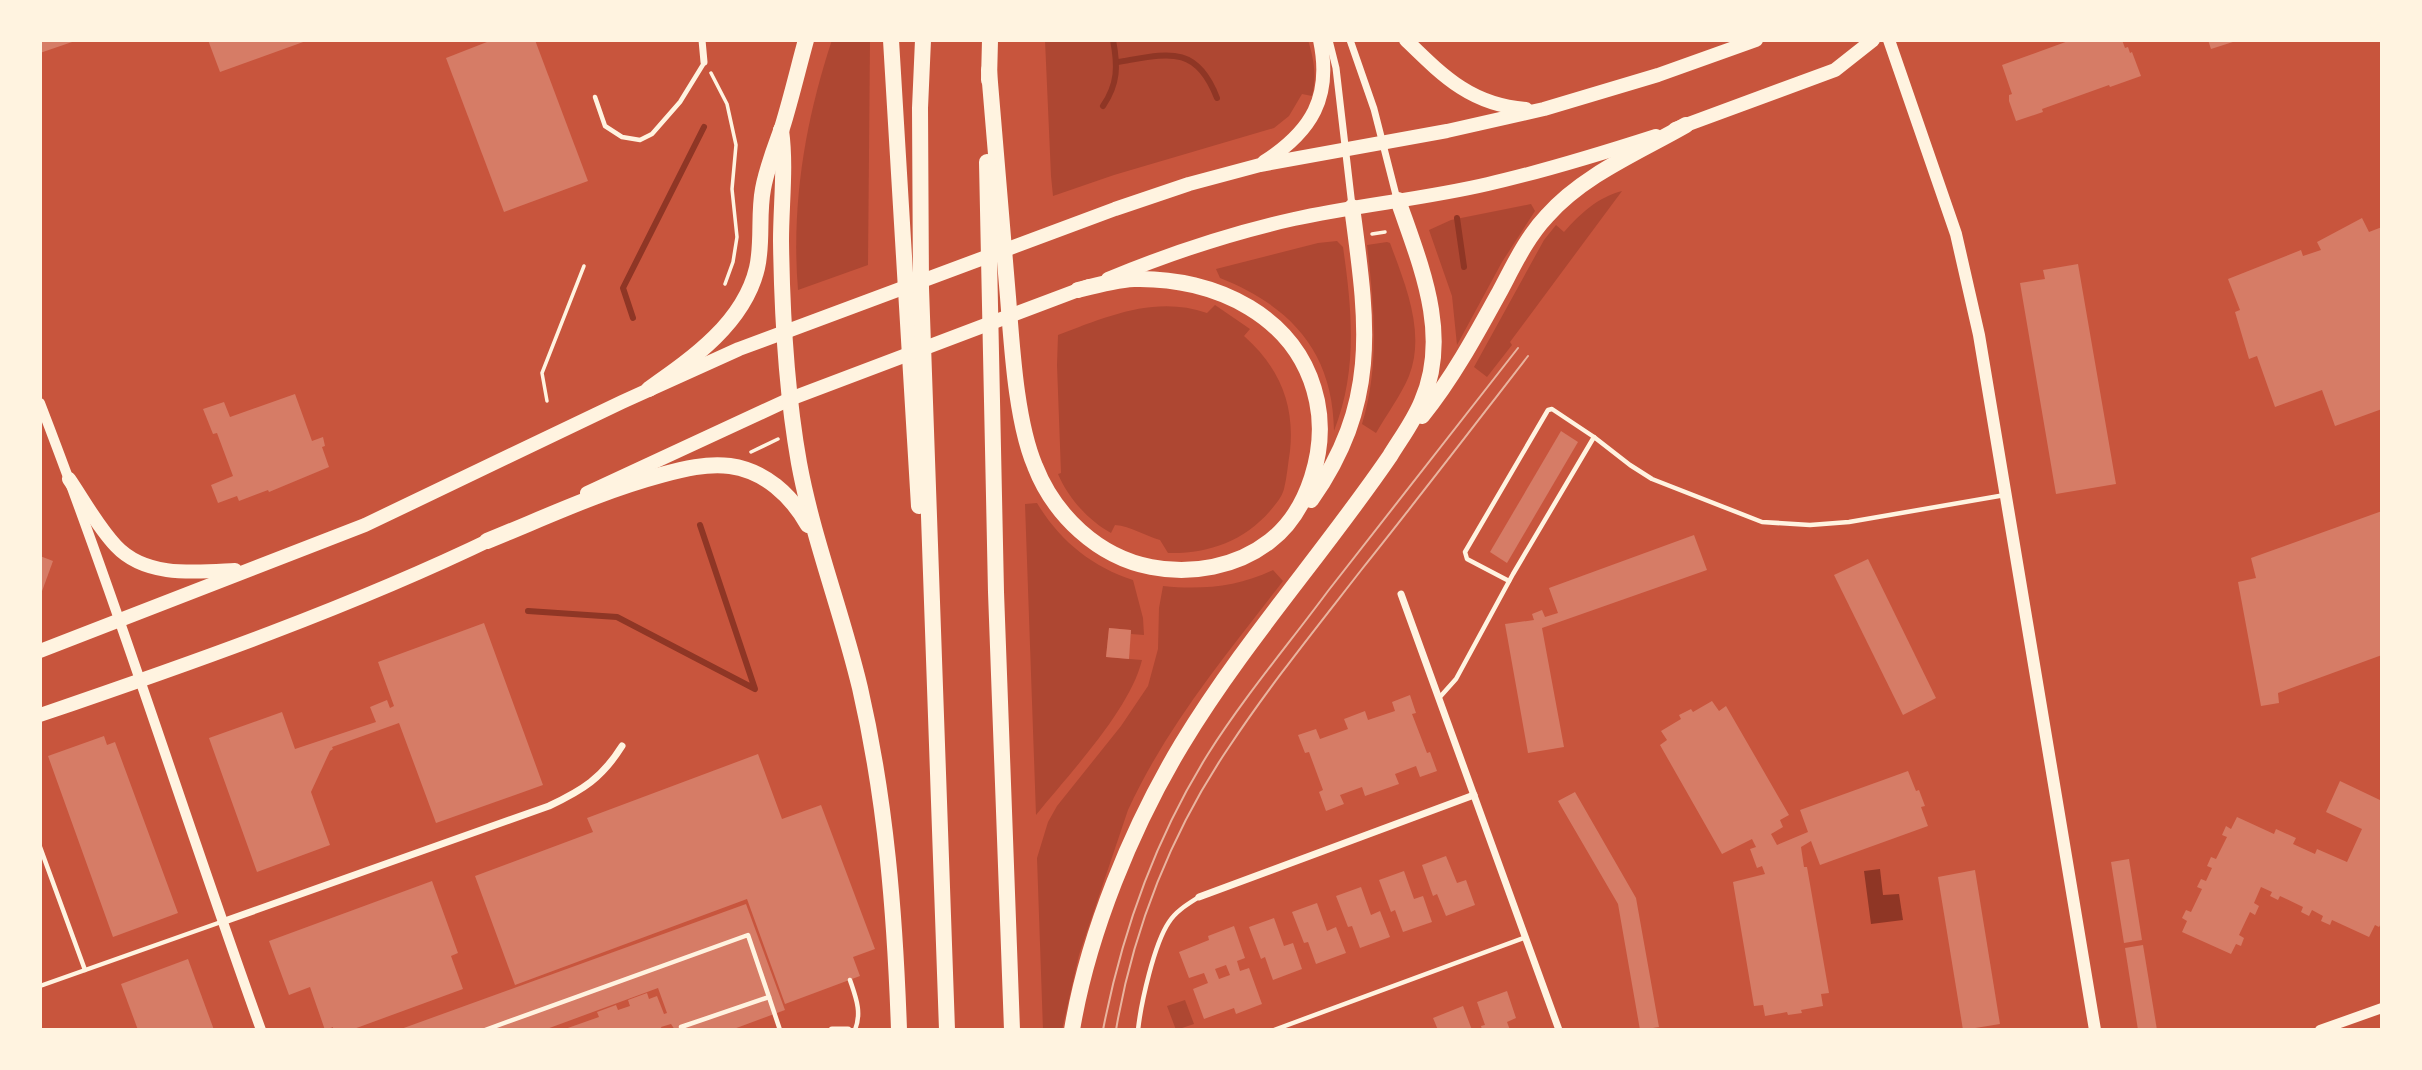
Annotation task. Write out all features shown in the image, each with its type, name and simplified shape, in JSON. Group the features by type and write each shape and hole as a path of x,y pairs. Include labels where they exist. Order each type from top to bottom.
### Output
{"highway":[{"path":"649,390 695,356 717,335 736,311 752,282 757,267 762,191 771,152 781,130 806,40"},
{"path":"891,40 915,459 935,682"},
{"path":"923,40 920,108 921,288 947,1030"},
{"path":"990,40 988,254 996,592 1012,1030"},
{"path":"989,70 1011,331 1030,454 1049,495 1067,518 1091,540 1119,557 1154,568 1188,570 1216,566 1241,558 1273,539 1306,506 1327,475 1350,426 1366,346 1366,325 1352,207"},
{"path":"1072,1030 1082,980 1101,918 1140,823 1162,779 1219,688 1448,380 1523,249 1547,215 1588,181 1686,125"},
{"path":"781,130 785,155 781,229 784,331 790,399 799,463 811,518 860,687 882,802 895,930 899,1030"},
{"path":"1390,456 1423,400 1434,362 1435,343 1427,287 1398,200"},
{"path":"1078,290 1133,279 1175,281 1224,294 1255,310 1281,330 1305,365 1317,402 1320,442 1304,496 1296,511 1273,539"},
{"path":"487,541 588,499 642,481 696,467 729,466 751,471 785,493 813,534 831,586"}],"main road":[{"path":"1260,164 1290,142 1315,111 1324,83 1325,68 1320,40"},
{"path":"1406,40 1446,78 1475,97 1501,106 1544,109"},
{"path":"40,651 247,570 322,544 649,390 784,331 1171,190 1260,164 1447,131 1544,109 1657,75 1756,40"},
{"path":"40,715 331,611 422,572 690,443 790,399 1158,259 1294,219 1485,185 1560,166 1686,125 1835,70 1873,40"},
{"path":"1889,40 1961,253 1989,385 2024,617 2095,1030"},
{"path":"69,479 115,545 138,562 184,572 247,570"}],"street":[{"path":"702,40 704,62"},
{"path":"1329,40 1336,68 1352,207"},
{"path":"1350,40 1374,108 1398,200"},
{"path":"40,403 140,680 261,1030"},
{"path":"1401,594 1559,1030"},
{"path":"222,922 549,806 593,782 622,746"},
{"path":"1199,897 1474,795"},
{"path":"2320,1030 2382,1008"},
{"path":"832,1030 848,1030"}],"lane":[{"path":"595,97 605,126 622,137 640,140 652,134 680,102 704,62"},
{"path":"1509,581 1467,558 1465,552 1548,410 1552,409 1652,479 1750,518 1775,523 1811,525 1849,522 2006,495"},
{"path":"1438,698 1456,679 1509,581 1594,437"},
{"path":"40,847 85,970"},
{"path":"1138,1030 1164,930 1171,918 1199,897"},
{"path":"40,986 222,922"},
{"path":"485,1030 748,935 780,1030"},
{"path":"1274,1030 1526,937"},
{"path":"850,980 858,1002 859,1019 855,1030"},
{"path":"681,1027 769,997"}],"path":[{"path":"704,62 724,96 736,145 732,189 737,237 733,262 724,284"},
{"path":"1366,236 1385,232"},
{"path":"547,401 542,373 584,266"},
{"path":"743,457 781,437"}],"shaded area":[{"path":"832,40 870,40 868,265 798,290 797,226 802,164 814,101"},
{"path":"1045,40 1308,40 1314,68 1314,89 1312,96 1302,94 1289,116 1274,128 1114,175 1053,196"},
{"path":"1622,191 1487,377 1474,367 1544,240 1556,225 1564,232 1590,207 1605,197"},
{"path":"1531,204 1535,211 1502,262 1457,345 1452,296 1429,230 1451,220"},
{"path":"1337,241 1343,247 1351,340 1347,385 1334,431 1332,403 1326,377 1303,335 1267,302 1220,278 1216,269 1318,243"},
{"path":"1390,243 1407,291 1415,342 1409,376 1376,433 1362,424 1371,380 1374,335 1367,245"},
{"path":"1215,305 1250,329 1244,336 1267,360 1282,388 1287,402 1291,434 1285,484 1278,501 1248,531 1210,548 1168,553 1160,540 1132,529 1115,525 1111,533 1103,528 1080,508 1062,483 1058,474 1061,473 1058,335 1131,310 1169,306 1207,313"},
{"path":"1037,503 1066,540 1090,560 1133,580 1143,618 1144,635 1131,634 1131,630 1109,628 1106,657 1142,660 1135,679 1125,700 1097,741 1036,815 1025,504"},
{"path":"1273,570 1283,581 1179,719 1128,810 1079,955 1062,1030 1043,1030 1037,858 1048,822 1057,806 1121,726 1148,686 1158,649 1159,608 1163,586 1191,588 1233,584"},
{"path":"1880,869 1883,895 1899,894 1903,920 1871,924 1864,871"},
{"path":"1185,1000 1194,1024 1176,1030 1167,1006"}],"building":[{"path":"40,40 74,40 75,41 40,53"},
{"path":"208,40 306,40 306,41 220,72"},
{"path":"492,40 535,40 588,181 504,212 446,58"},
{"path":"2071,40 2122,40 2125,48 2128,47 2130,53 2132,52 2141,76 2042,109 2043,112 2016,121 2009,101 2009,95 2012,94 2002,65"},
{"path":"2208,40 2235,40 2236,41 2211,49"},
{"path":"2362,218 2369,232 2382,227 2382,409 2335,426 2322,390 2275,407 2257,356 2249,359 2235,312 2240,310 2228,279 2301,250 2303,256 2321,250 2317,242"},
{"path":"2078,264 2116,484 2056,494 2020,283 2045,279 2043,270"},
{"path":"295,394 312,441 323,437 325,446 322,447 329,467 269,492 268,490 239,501 237,496 218,503 211,485 233,476 217,433 213,434 203,409 224,402 230,417"},
{"path":"1561,431 1578,442 1507,563 1490,552"},
{"path":"2382,511 2382,655 2278,693 2279,703 2261,706 2238,582 2256,578 2251,558"},
{"path":"1694,535 1707,570 1542,628 1564,747 1528,753 1505,624 1534,620 1532,614 1542,610 1545,617 1558,613 1549,588"},
{"path":"40,556 53,561 41,594 40,594"},
{"path":"1868,559 1936,698 1903,715 1834,575"},
{"path":"484,623 543,785 436,823 399,723 332,747 311,792 330,845 257,872 209,738 282,712 295,749 376,722 370,707 387,700 390,708 394,706 378,662"},
{"path":"1109,628 1131,630 1129,659 1106,657"},
{"path":"1410,695 1416,713 1412,714 1437,771 1420,777 1416,766 1395,774 1399,784 1365,796 1362,787 1340,795 1344,804 1326,811 1319,792 1323,790 1309,752 1305,753 1298,735 1316,729 1320,739 1348,729 1344,719 1365,711 1368,720 1395,711 1392,702"},
{"path":"1712,701 1719,711 1726,706 1789,815 1780,820 1783,827 1771,834 1777,845 1808,832 1800,810 1908,771 1925,806 1921,807 1928,826 1820,865 1811,841 1801,847 1804,867 1807,867 1829,993 1821,994 1823,1006 1801,1010 1802,1013 1788,1015 1787,1012 1765,1016 1763,1005 1754,1006 1733,882 1765,874 1762,866 1757,868 1750,849 1756,847 1752,839 1722,854 1660,745 1667,740 1661,731 1681,719 1679,715 1691,709 1693,712"},
{"path":"104,736 107,745 115,742 178,913 113,937 48,756"},
{"path":"758,754 782,819 821,805 875,949 853,957 860,976 785,1004 747,899 515,985 475,876 593,832 587,818"},
{"path":"2340,781 2382,801 2382,922 2379,927 2375,925 2369,937 2332,920 2330,925 2321,921 2323,916 2312,910 2309,916 2301,912 2303,907 2280,896 2278,900 2270,896 2272,892 2261,887 2254,903 2259,906 2255,915 2250,912 2239,935 2244,938 2241,946 2236,944 2231,954 2182,932 2187,921 2182,918 2186,910 2191,912 2202,889 2197,887 2201,879 2206,881 2212,868 2207,866 2211,857 2216,859 2227,837 2222,835 2226,826 2231,829 2237,817 2274,834 2276,829 2296,838 2293,844 2315,854 2317,849 2347,862 2362,829 2326,812"},
{"path":"1575,792 1636,898 1659,1027 1640,1030 1618,904 1558,801"},
{"path":"1446,856 1457,883 1466,880 1475,905 1446,916 1437,894 1433,896 1422,865"},
{"path":"2129,859 2142,940 2124,943 2111,862"},
{"path":"1975,870 2000,1024 1963,1030 1938,877"},
{"path":"1404,871 1414,899 1423,896 1432,922 1403,932 1395,910 1391,912 1379,880"},
{"path":"432,881 458,953 451,956 463,989 351,1030 333,1030 333,1027 325,1030 310,987 289,995 269,941"},
{"path":"1361,887 1371,915 1380,911 1390,937 1360,948 1336,896"},
{"path":"1317,903 1327,931 1336,927 1346,953 1316,964 1292,912"},
{"path":"746,904 785,1010 731,1030 675,1030 671,1024 661,1027 662,1030 565,1029 599,1017 597,1012 616,1005 618,1010 630,1006 628,1000 647,993 649,999 657,996 664,1014 667,1013 658,988 544,1030 401,1029"},
{"path":"1274,918 1284,946 1293,943 1302,969 1273,980 1265,957 1261,959 1249,927"},
{"path":"1234,926 1245,958 1237,961 1240,971 1249,968 1262,1004 1236,1014 1234,1008 1204,1019 1193,989 1208,983 1204,973 1189,978 1179,952 1209,940 1208,936","holes":["1226,965 1230,975 1219,979 1215,969"]},
{"path":"2143,945 2157,1030 2138,1030 2125,948"},
{"path":"188,959 214,1030 138,1030 121,984"},
{"path":"1507,991 1516,1018 1507,1022 1510,1030 1482,1030 1481,1026 1485,1025 1477,1002"},
{"path":"1463,1006 1472,1030 1438,1030 1433,1018"}],"waterway":[{"path":"1103,106 1112,90 1116,74 1113,40"},
{"path":"1118,62 1165,55 1178,56 1199,68 1209,80 1217,98"},
{"path":"633,318 623,288 704,127"},
{"path":"1457,218 1464,267"},
{"path":"528,611 617,617 755,689 700,525"}],"tram line":[{"path":"1103,1030 1120,957 1143,887 1172,819 1208,754 1266,671 1518,348"},
{"path":"1116,1030 1123,992 1144,918 1173,847 1208,779 1294,656 1528,356"}]}
